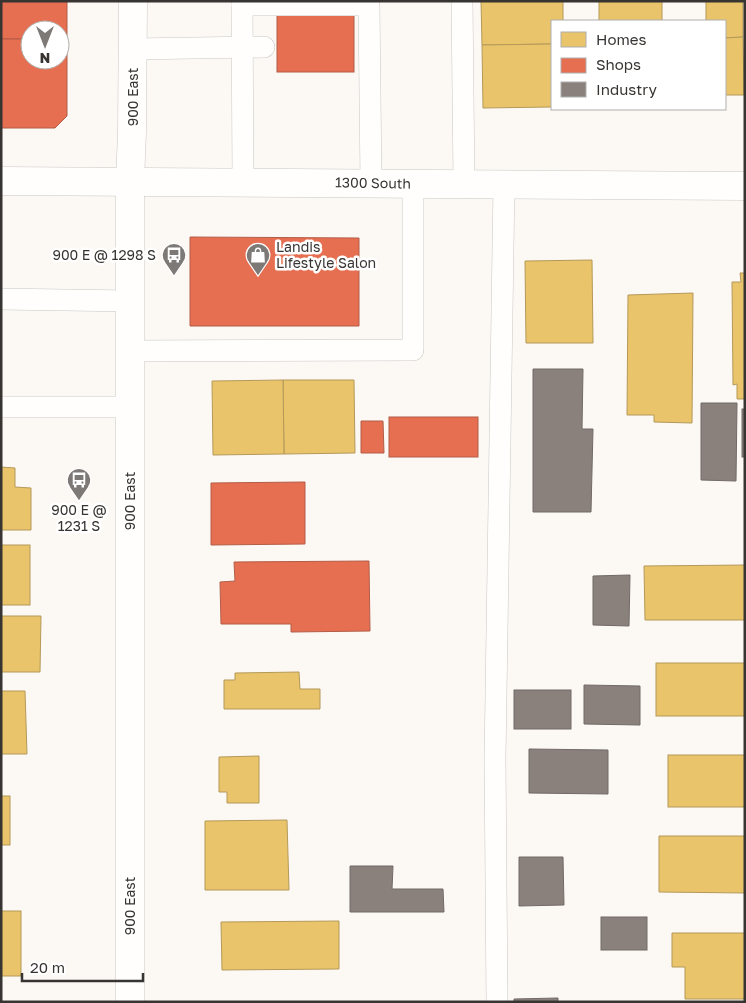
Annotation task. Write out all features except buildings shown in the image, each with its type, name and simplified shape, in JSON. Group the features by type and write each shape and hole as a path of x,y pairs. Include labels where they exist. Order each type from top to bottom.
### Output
{"street":[{"name":"900 East","path":"130,1002 130,180 133,50 132,1"},
{"name":"1300 South","path":"1,180 745,186"}],"lane":[{"path":"462,1 464,184"},
{"path":"243,181 242,3 369,5 371,182"},
{"path":"133,50 242,50 264,48"},
{"path":"130,351 413,350 413,183"},
{"path":"497,1002 494,759 504,184"},
{"path":"1,299 130,301"},
{"path":"1,407 130,407"}],"place":[{"name":"900 E @ 1298 S","path":"174,276"},
{"name":"Landis Lifestyle Salon","path":"258,276"},
{"name":"900 E @ 1231 S","path":"79,501"}]}
